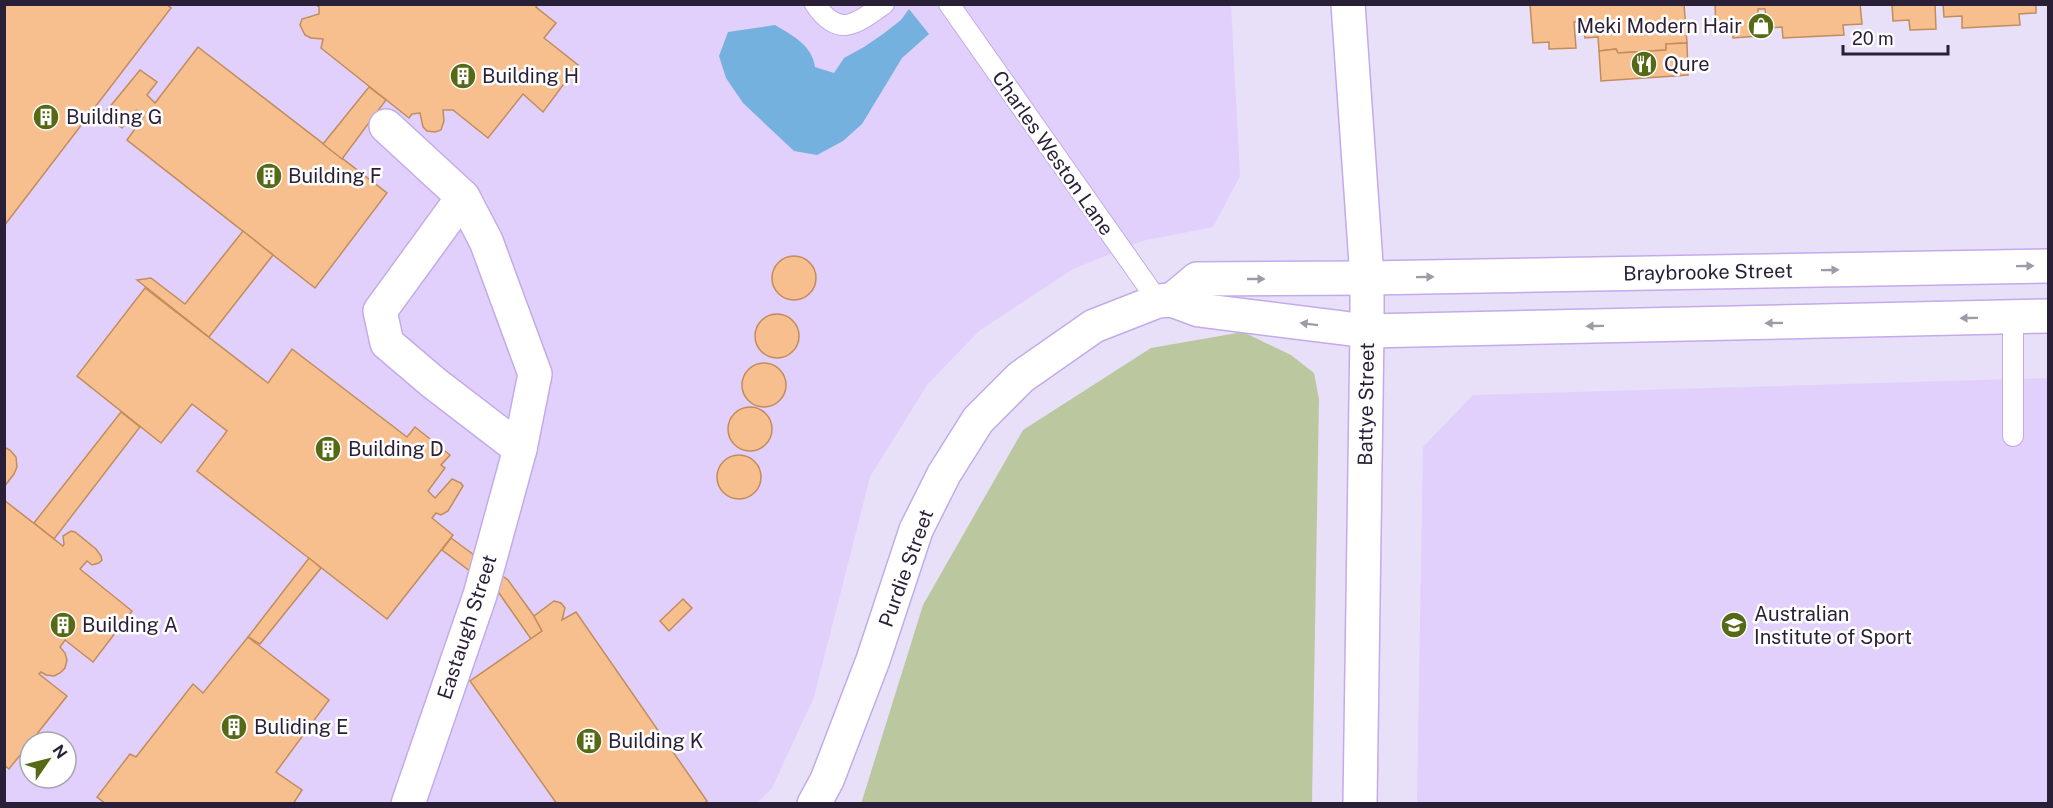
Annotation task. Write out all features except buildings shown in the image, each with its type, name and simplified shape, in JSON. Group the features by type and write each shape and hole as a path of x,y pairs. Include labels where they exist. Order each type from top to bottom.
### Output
{"street":[{"name":"Battye Street","path":"1348,4 1367,278 1360,804"},
{"name":"Eastaugh Street","path":"386,126 463,196 486,241 535,374 520,449 480,595 408,804"},
{"path":"463,196 380,311 387,343 434,383 520,449"},
{"name":"Braybrooke Street","path":"1367,278 2049,266"},
{"name":"Purdie Street","path":"814,804 827,780 873,660 916,530 944,474 978,420 1021,377 1094,326 1165,301 1197,279 1367,278"},
{"path":"1165,301 1198,310 1367,332 2049,316"}],"lane":[{"path":"815,4 824,18 839,26 857,23 884,4"},
{"name":"Charles Weston Lane","path":"949,4 1165,301"},
{"path":"2013,317 2013,436"}],"shaded area":[{"path":"5,5 1231,5 1240,176 1213,227 1142,241 1073,269 979,331 927,385 870,477 814,697 772,788 757,803 5,804"},
{"name":"Australian Institute of Sport","path":"2048,378 2048,803 1417,804 1423,447 1473,395"}],"green space":[{"path":"1243,332 1291,355 1314,373 1319,399 1312,803 861,804 923,605 1023,430 1151,348"}],"water":[{"path":"909,9 929,34 902,58 862,124 843,141 817,155 794,151 743,103 726,78 719,56 728,32 775,25 806,47 815,67 834,73 844,58 883,34 901,20"}],"place":[{"name":"Meki Modern Hair","path":"1761,26"},
{"name":"Qure","path":"1644,64"},
{"name":"Building H","path":"463,76"},
{"name":"Building G","path":"46,117"},
{"name":"Building F","path":"269,176"},
{"name":"Building D","path":"328,449"},
{"name":"Building A","path":"63,625"},
{"name":"Australian Institute of Sport","path":"1734,625"},
{"name":"Buliding E","path":"234,727"},
{"name":"Building K","path":"589,741"}]}
